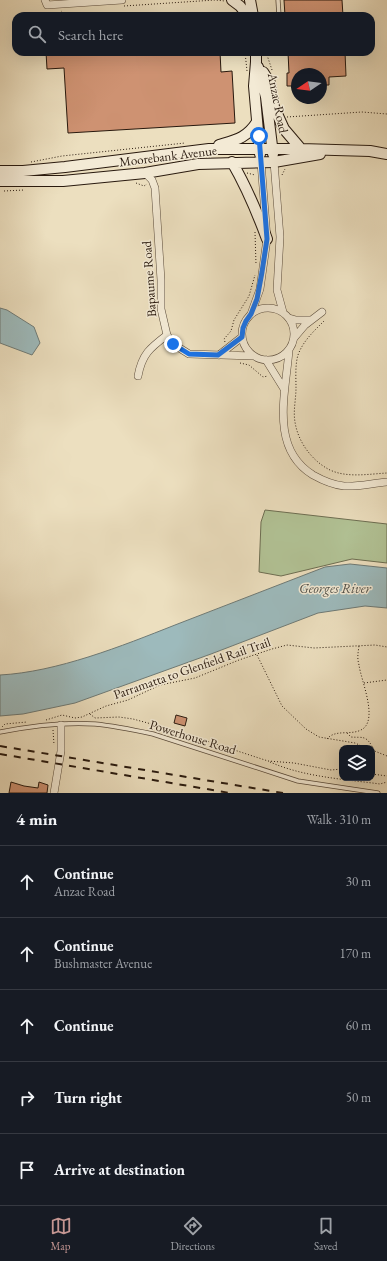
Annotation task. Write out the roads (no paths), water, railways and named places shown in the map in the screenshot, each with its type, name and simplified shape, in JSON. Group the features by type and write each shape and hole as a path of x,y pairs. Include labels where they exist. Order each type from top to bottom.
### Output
{"main road":[{"path":"250,0 252,12"},
{"path":"230,1 240,6 245,12"},
{"path":"256,57 270,83 274,107 284,129 301,149"},
{"name":"Anzac Road","path":"256,57 254,86 261,162"},
{"name":"Anzac Road","path":"256,57 266,97 274,162"},
{"path":"209,149 243,138 251,131 257,122"},
{"name":"Moorebank Avenue","path":"0,172 65,167 209,149 273,148 370,151 387,154"},
{"name":"Moorebank Avenue","path":"0,181 63,181 145,173 198,164 274,162 338,150"},
{"path":"232,162 240,175 267,239"}],"street":[{"path":"45,0 48,5 123,3"},
{"path":"254,356 245,346 242,337 243,328 251,314 260,289 267,239 261,162"},
{"path":"274,162 280,237 277,290 283,312"},
{"name":"Bapaume Road","path":"145,173 152,180 155,188 161,280 161,309 167,335"},
{"path":"251,314 267,308 283,312 289,318 293,326 294,338"},
{"path":"138,376 140,365 145,353 167,335 173,344 189,354 254,356 266,360 275,360 283,356 289,350 294,338 305,325 322,312"},
{"path":"289,318 296,320 312,319"},
{"path":"218,355 242,337"},
{"path":"289,350 288,372 284,389 284,430 285,437 296,461 320,479 344,486 387,482"},
{"path":"266,360 284,389"},
{"path":"54,793 61,751 61,725"}],"lane":[{"path":"278,0 279,12"},
{"name":"Powerhouse Road","path":"0,732 61,725 94,724 128,729 153,734 298,781 378,793"}],"water":[{"path":"0,308 7,310 34,327 40,343 32,355 0,343"},
{"name":"Georges River","path":"350,564 387,568 387,608 365,606 318,613 211,654 75,703 23,714 0,716 0,675 44,669 89,657 325,567"}],"railway":[{"path":"0,746 283,793"},
{"path":"0,754 230,793"}]}
